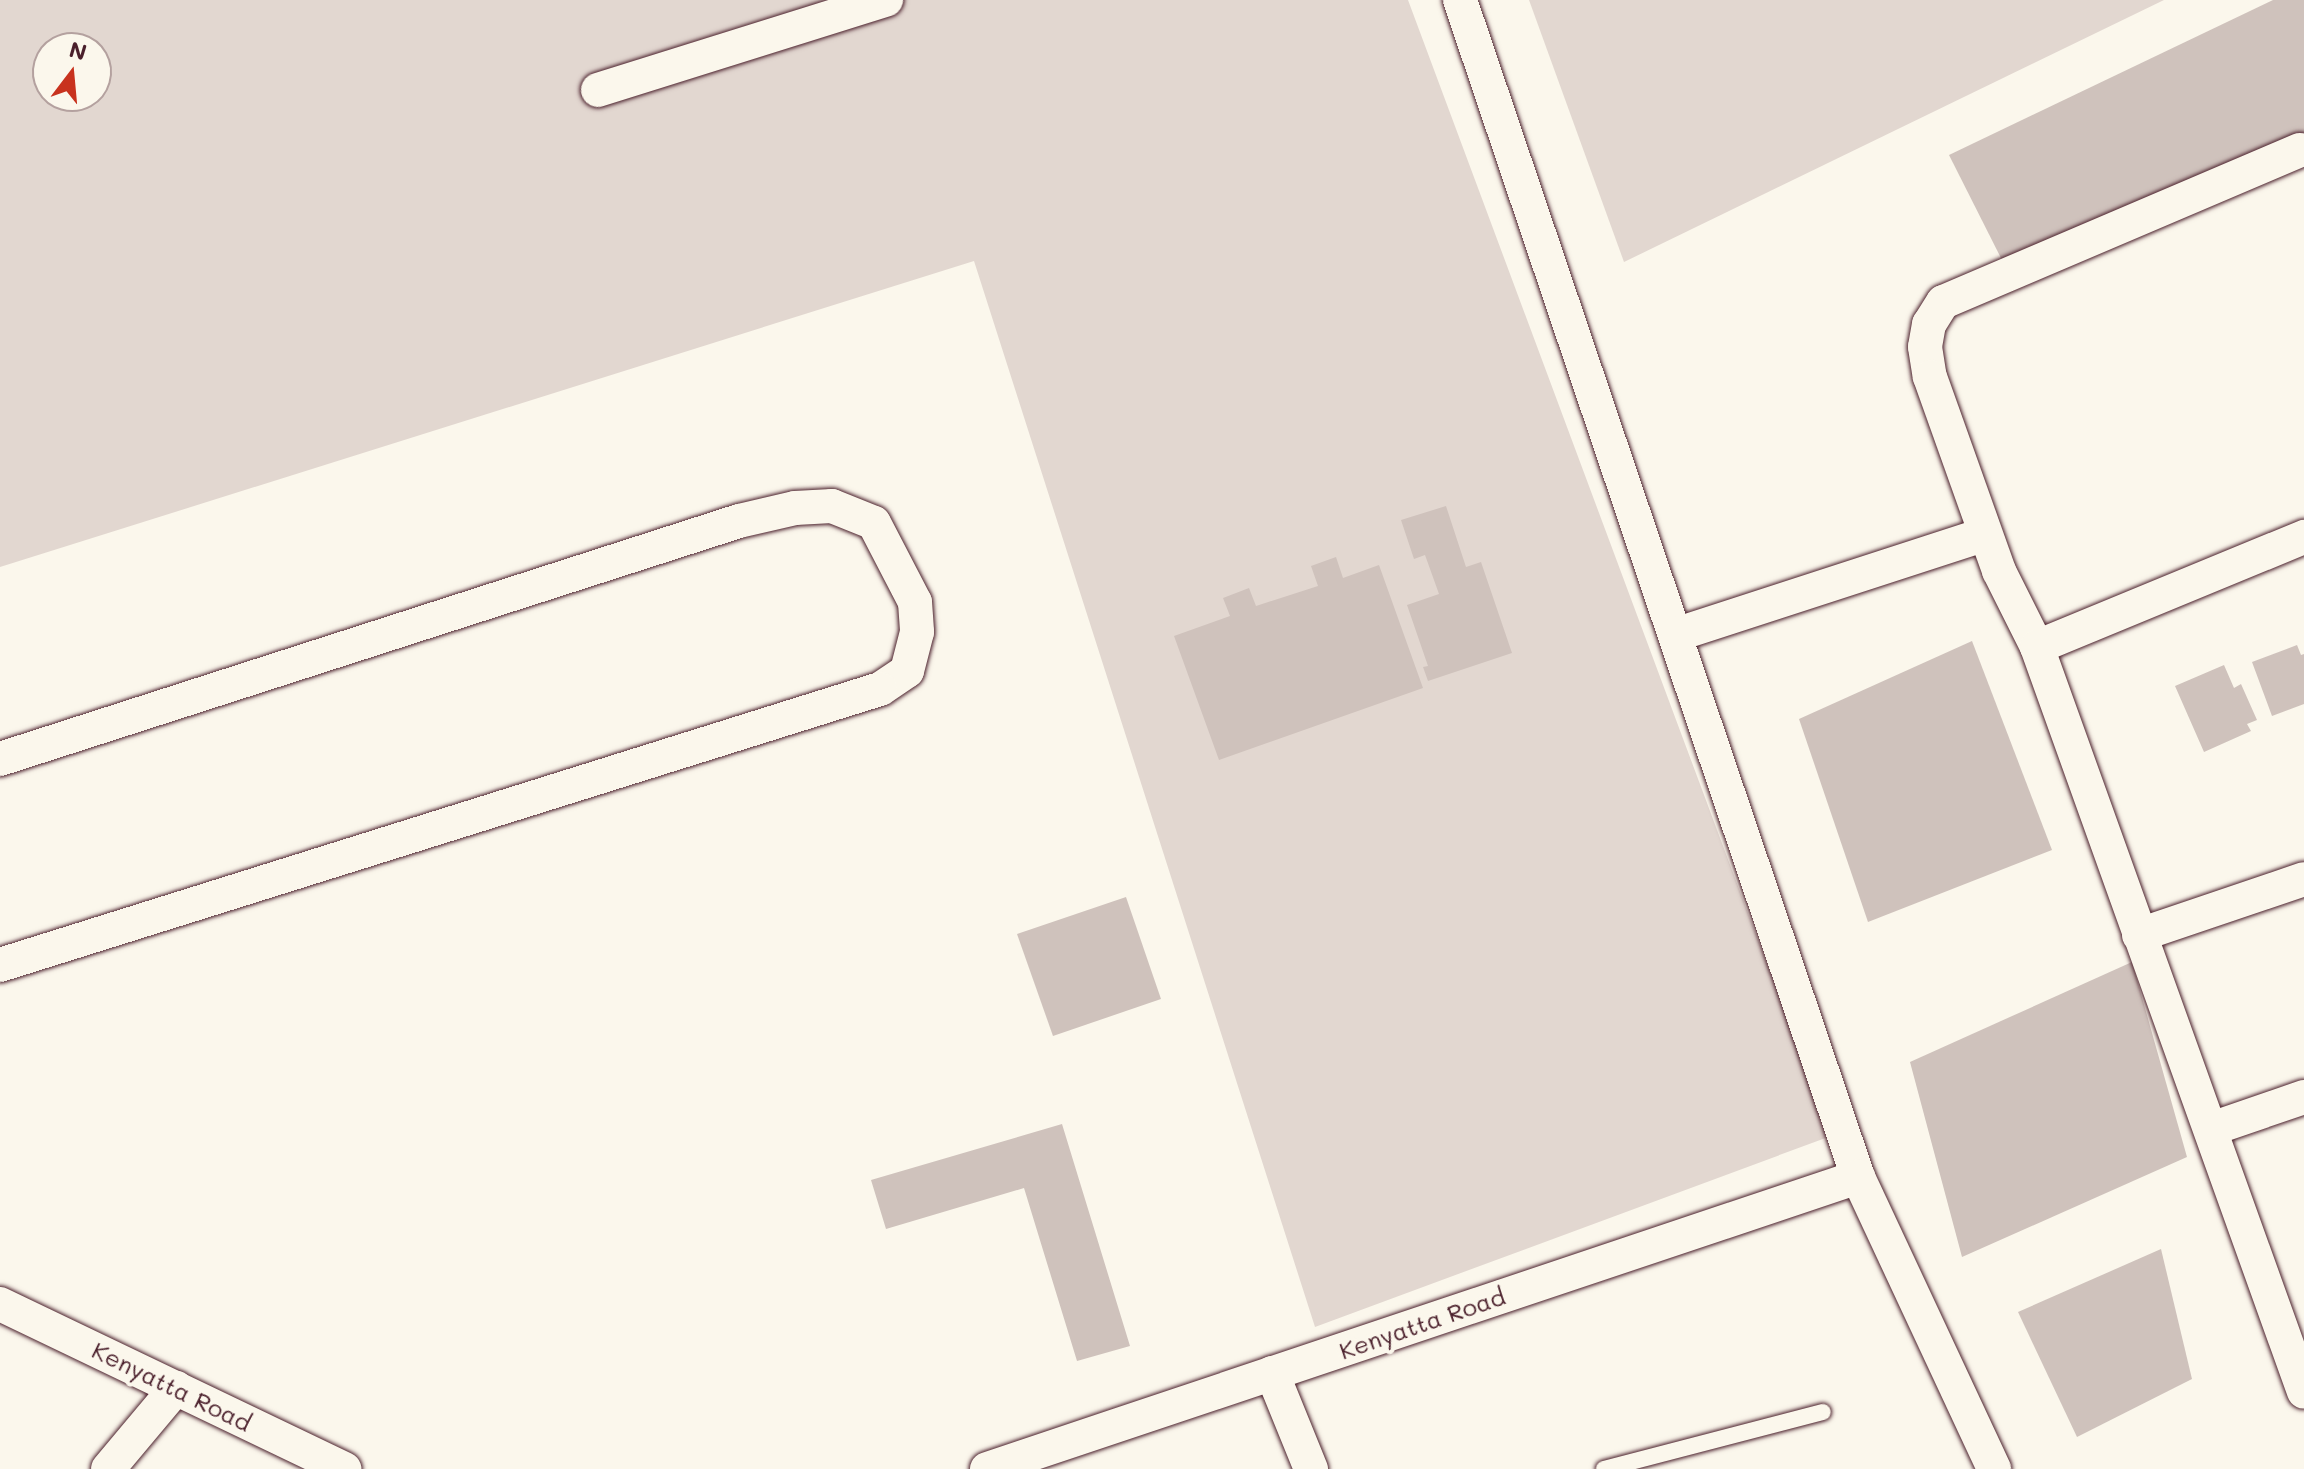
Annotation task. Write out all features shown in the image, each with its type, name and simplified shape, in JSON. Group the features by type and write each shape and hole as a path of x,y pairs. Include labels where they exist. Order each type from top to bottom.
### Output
{"street":[{"path":"598,90 886,0"},
{"path":"1460,0 1858,1177 1994,1469"},
{"path":"2300,150 1943,302 1929,324 1925,347 1930,377 1985,534 1999,571 2037,647 2304,1392"},
{"path":"0,759 739,521 795,508 832,506 874,523 915,602 917,632 907,671 880,689 0,965"},
{"path":"1675,635 1985,534"},
{"path":"2037,647 2304,537"},
{"path":"2139,935 2304,879"},
{"path":"2211,1129 2304,1097"},
{"name":"Kenyatta Road","path":"987,1469 1858,1177"},
{"name":"Kenyatta Road","path":"0,1304 344,1469"},
{"path":"1272,1373 1311,1469"},
{"path":"108,1469 176,1388"}],"lane":[{"path":"1604,1469 1823,1412"}],"shaded area":[{"path":"0,0 1408,0 1831,1136 1315,1327 974,261 0,567"},
{"path":"1529,0 2164,0 1624,262"}],"building":[{"path":"2273,0 2304,0 2304,145 2006,268 1949,155"},
{"path":"1446,506 1466,567 1481,562 1512,653 1428,681 1423,667 1428,666 1407,605 1439,594 1425,555 1414,559 1401,520"},
{"path":"1336,557 1343,578 1379,565 1423,688 1219,760 1174,636 1230,616 1223,598 1249,588 1256,606 1318,586 1311,566"},
{"path":"1972,641 2052,850 1868,922 1799,719"},
{"path":"2297,645 2301,655 2304,654 2304,704 2272,716 2252,662"},
{"path":"2224,665 2234,688 2241,684 2257,720 2247,724 2251,731 2204,752 2175,686"},
{"path":"1126,897 1161,999 1053,1036 1017,934"},
{"path":"2132,962 2187,1157 1962,1257 1910,1062"},
{"path":"1062,1124 1130,1346 1077,1361 1024,1188 886,1229 871,1180"},
{"path":"2161,1249 2192,1379 2077,1437 2018,1312"}]}
